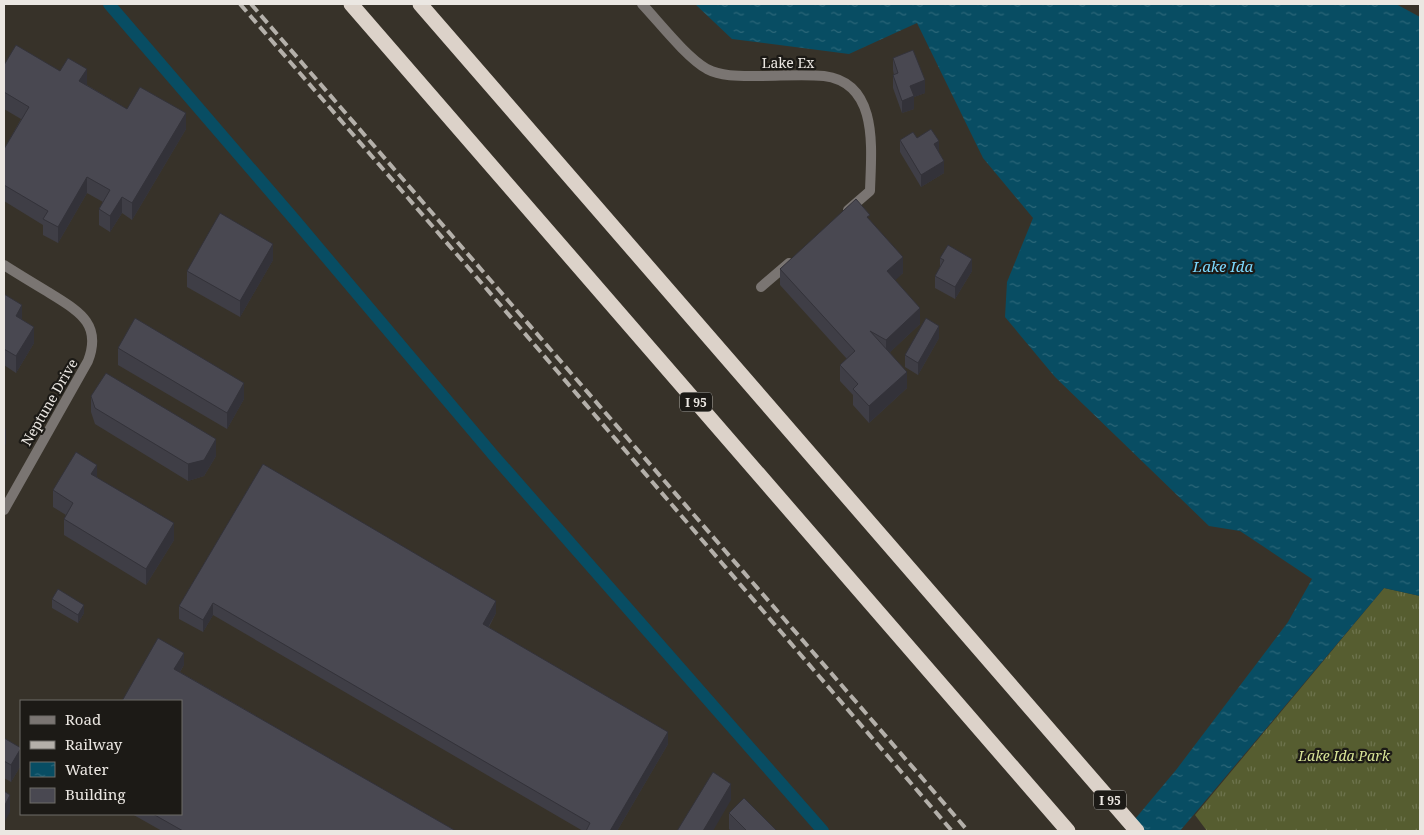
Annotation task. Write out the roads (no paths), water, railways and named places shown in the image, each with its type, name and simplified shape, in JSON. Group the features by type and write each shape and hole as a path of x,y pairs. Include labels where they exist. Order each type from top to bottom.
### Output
{"highway":[{"name":"I 95","path":"351,4 1068,831"},
{"name":"I 95","path":"420,4 1137,831"}],"street":[{"name":"Lake Ex","path":"642,4 692,58 707,69 740,76 825,76 841,81 855,92 865,107 871,132 870,191 841,216"},
{"path":"761,287 798,255"},
{"name":"Neptune Drive","path":"4,265 78,311 91,330 92,346 88,361 4,510"}],"water":[{"name":"Lake Ida","path":"695,4 1396,4 1420,17 1420,596 1384,588 1180,831 1125,831 1176,770 1288,622 1312,579 1240,531 1209,526 1055,377 1005,317 1007,282 1033,218 983,158 917,23 849,54 732,39"}],"waterway":[{"path":"109,4 494,456 823,831"}],"railway":[{"path":"240,4 952,831"},
{"path":"251,4 968,831"}],"park label":[{"name":"Lake Ida Park","path":"1344,755"}]}
